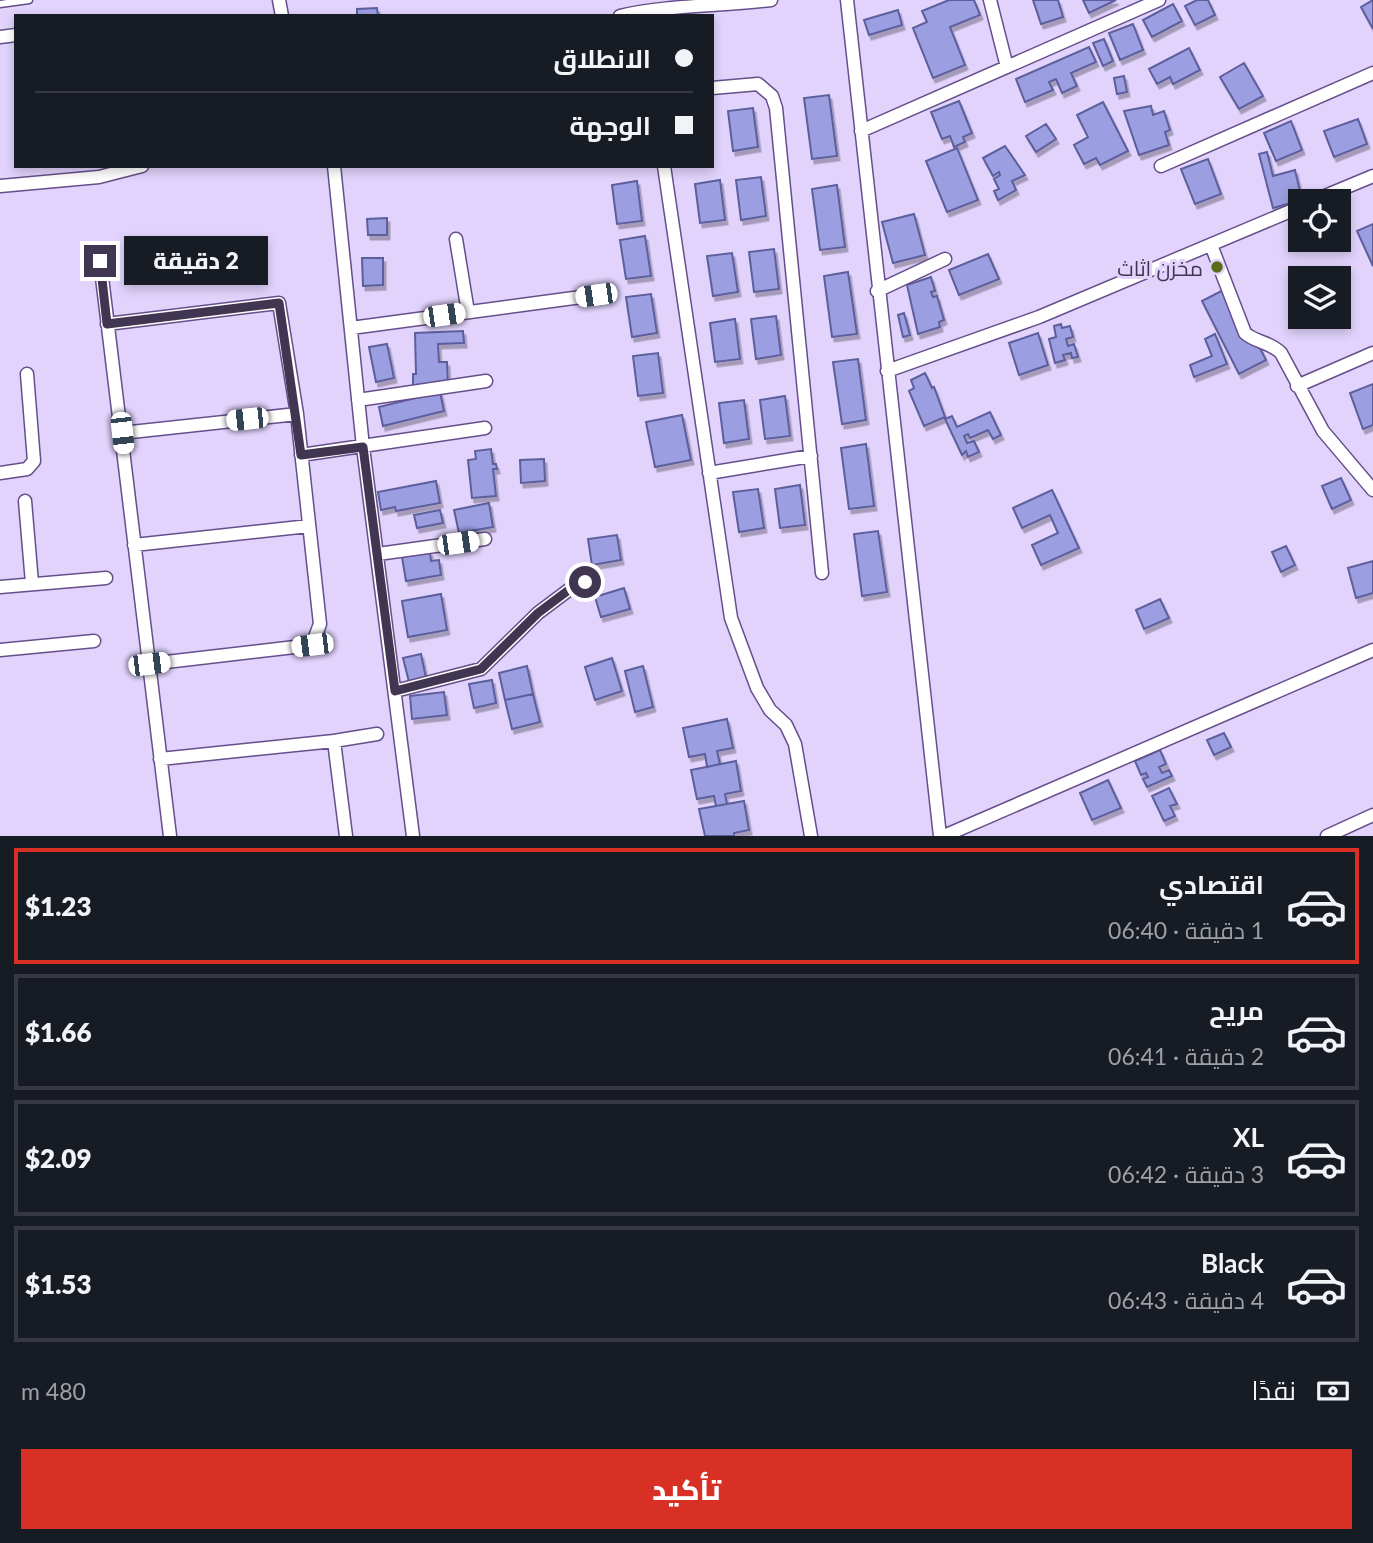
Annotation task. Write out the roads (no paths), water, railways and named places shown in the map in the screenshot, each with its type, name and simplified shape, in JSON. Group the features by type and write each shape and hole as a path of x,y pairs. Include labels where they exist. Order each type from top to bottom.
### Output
{"street":[{"path":"625,14 650,5 709,8 771,0"},
{"path":"847,0 877,291 942,836 1373,650"},
{"path":"990,0 1007,67"},
{"path":"861,131 1159,0"},
{"path":"1161,166 1373,74"},
{"path":"714,88 758,84 772,96 776,108 822,573"},
{"path":"0,186 99,177 134,168"},
{"path":"334,168 363,447 413,836"},
{"path":"664,168 731,618 757,688 770,710 786,726 795,744 811,836"},
{"path":"1342,189 1373,176"},
{"path":"887,371 1038,317 1288,212"},
{"path":"456,239 468,312"},
{"path":"1211,245 1245,333 1251,339 1272,344 1281,353 1323,431 1373,490"},
{"path":"877,291 945,259"},
{"path":"100,261 170,836"},
{"path":"351,328 596,295"},
{"path":"107,324 279,303 297,414 320,624 312,645 149,664"},
{"path":"1297,386 1373,353"},
{"path":"0,472 27,469 34,461 27,374"},
{"path":"358,400 486,382"},
{"path":"122,433 297,414"},
{"path":"301,455 485,428"},
{"path":"709,473 811,456"},
{"path":"25,501 32,583"},
{"path":"134,545 309,526"},
{"path":"378,554 485,539"},
{"path":"0,587 106,578"},
{"path":"395,691 481,669 538,613 570,589 585,582"},
{"path":"0,650 94,641"},
{"path":"160,759 377,734"},
{"path":"334,741 346,836"},
{"path":"1327,836 1373,815"}],"lane":[{"path":"0,4 29,0"}],"place":[{"name":"مخزن اثاث","path":"1217,267"}]}
